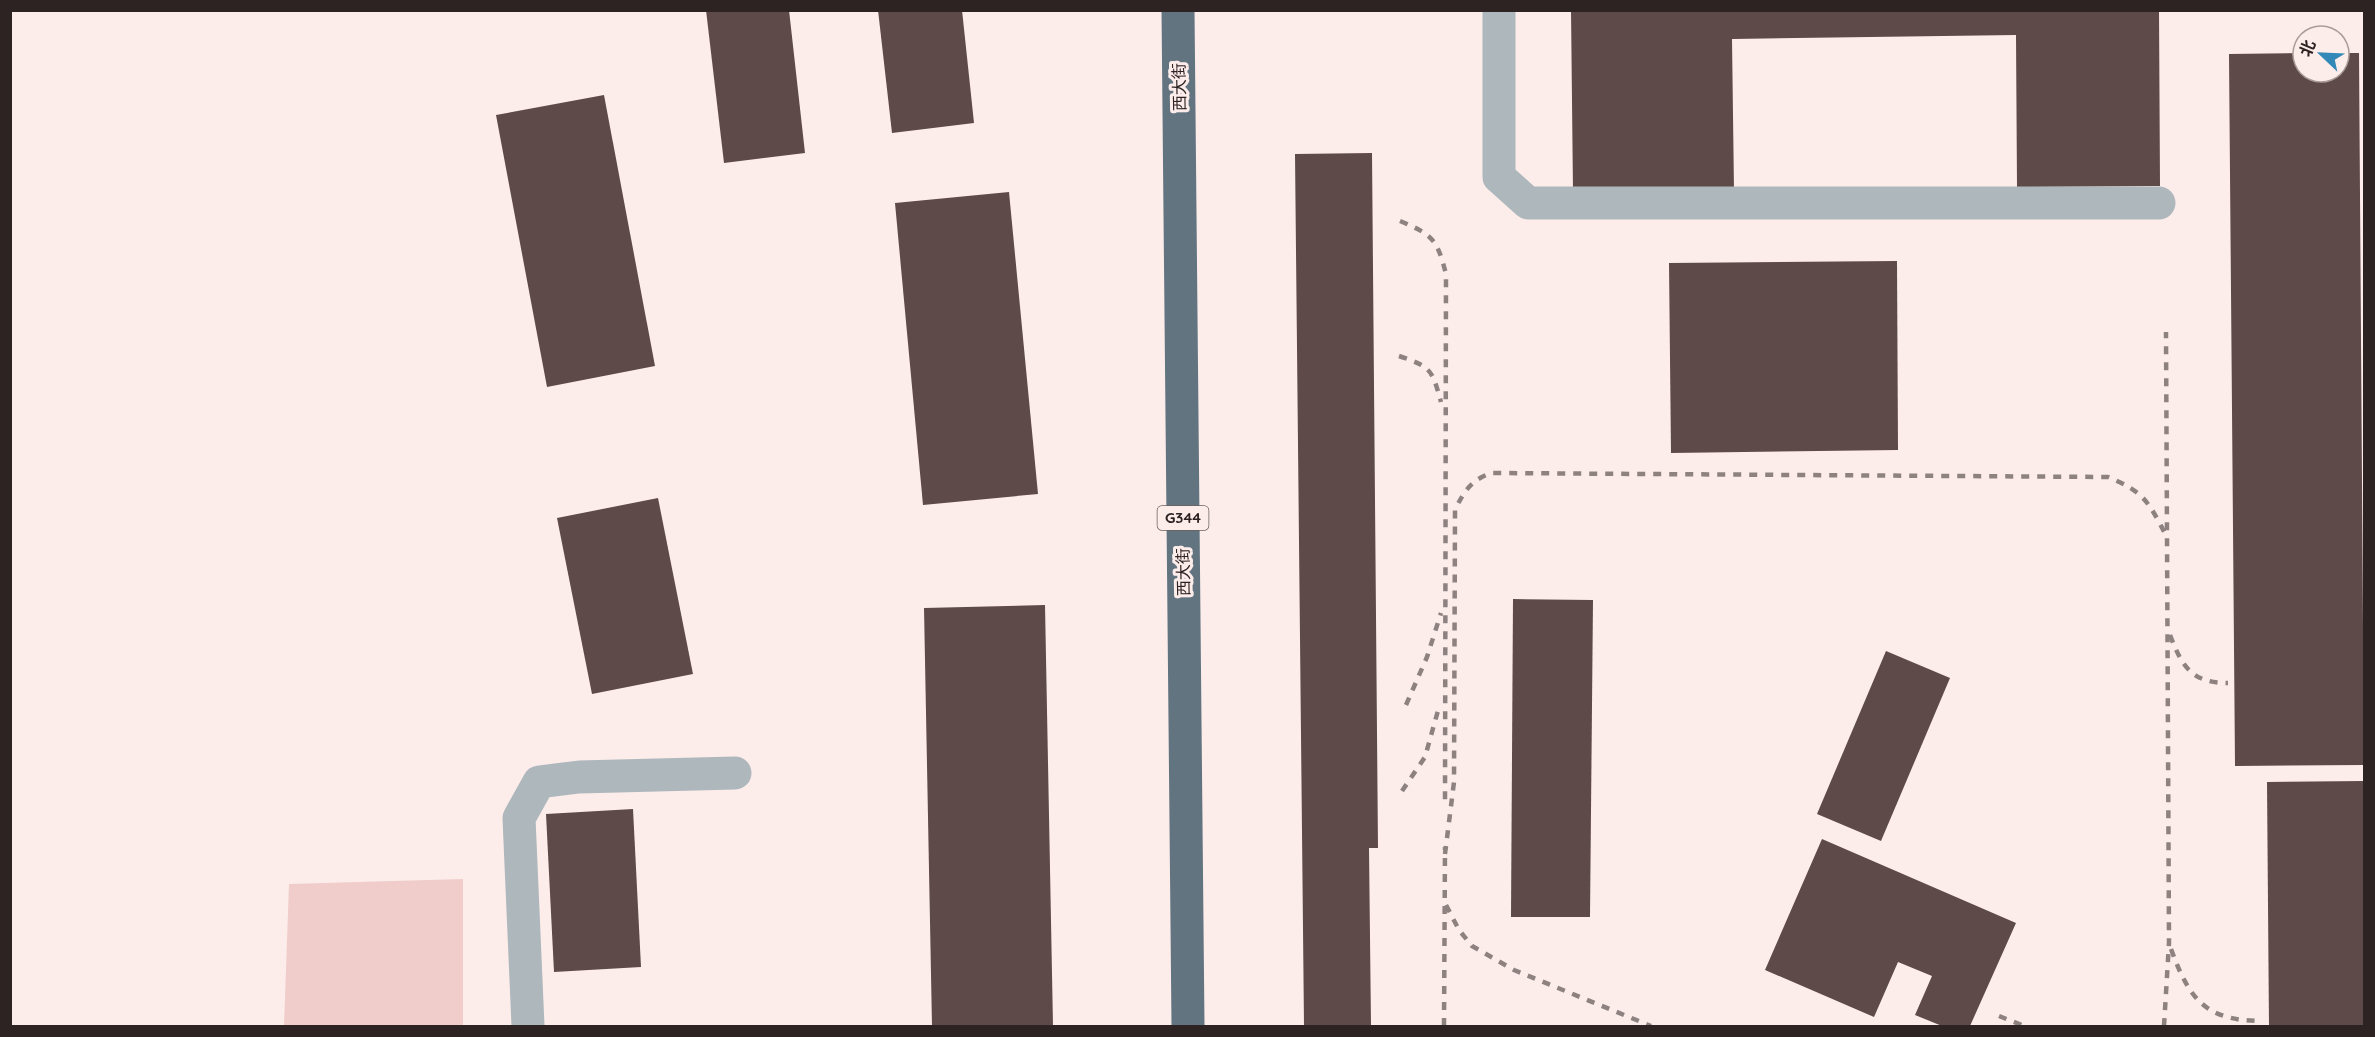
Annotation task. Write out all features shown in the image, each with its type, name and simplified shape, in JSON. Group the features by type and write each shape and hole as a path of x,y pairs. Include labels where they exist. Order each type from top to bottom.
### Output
{"highway":[{"name":"西大街","path":"1178,10 1188,1026"}],"street":[{"path":"1499,10 1499,177 1528,203 2159,203"},
{"path":"528,1026 519,818 539,782 579,777 735,773"}],"shaded area":[{"path":"463,879 463,1026 284,1026 289,884"}],"building":[{"path":"706,10 789,10 805,153 724,163"},
{"path":"878,10 962,10 974,123 892,133"},
{"path":"1571,10 2159,10 2160,186 2017,187 2016,35 1732,39 1734,191 1573,193"},
{"path":"2291,53 2291,84 2351,84 2351,53 2359,53 2364,765 2235,766 2229,54"},
{"path":"604,95 655,366 547,387 496,115"},
{"path":"1372,153 1378,848 1369,848 1371,1026 1304,1026 1295,154"},
{"path":"1009,192 1038,494 923,505 895,203"},
{"path":"1897,261 1898,450 1671,453 1669,263"},
{"path":"658,498 693,674 592,694 557,518"},
{"path":"1513,599 1593,600 1590,917 1511,917"},
{"path":"1045,605 1053,1026 932,1026 924,608"},
{"path":"1886,651 1950,678 1881,841 1817,814"},
{"path":"2364,781 2364,1026 2269,1026 2267,782"},
{"path":"633,809 641,967 554,972 546,814"},
{"path":"1822,839 2016,923 1970,1026 1942,1026 1915,1015 1932,976 1898,962 1874,1017 1765,970"}],"railway":[{"path":"1400,221 1420,230 1432,240 1440,253 1446,274 1445,805"},
{"path":"2164,1026 2169,943 2166,332"},
{"path":"1399,356 1418,363 1429,371 1441,402"},
{"path":"1445,854 1454,782 1455,510 1469,487 1485,476 1492,473 2108,477 2131,488 2145,500 2167,537"},
{"path":"1406,705 1427,657 1441,613"},
{"path":"2170,635 2179,656 2190,671 2205,680 2228,683"},
{"path":"1402,791 1425,757 1439,707"},
{"path":"1444,1026 1445,847"},
{"path":"1446,905 1459,930 1472,946 1514,970 1651,1026"},
{"path":"2171,949 2185,981 2201,1003 2225,1016 2259,1021"},
{"path":"1999,1016 2024,1026"}]}
